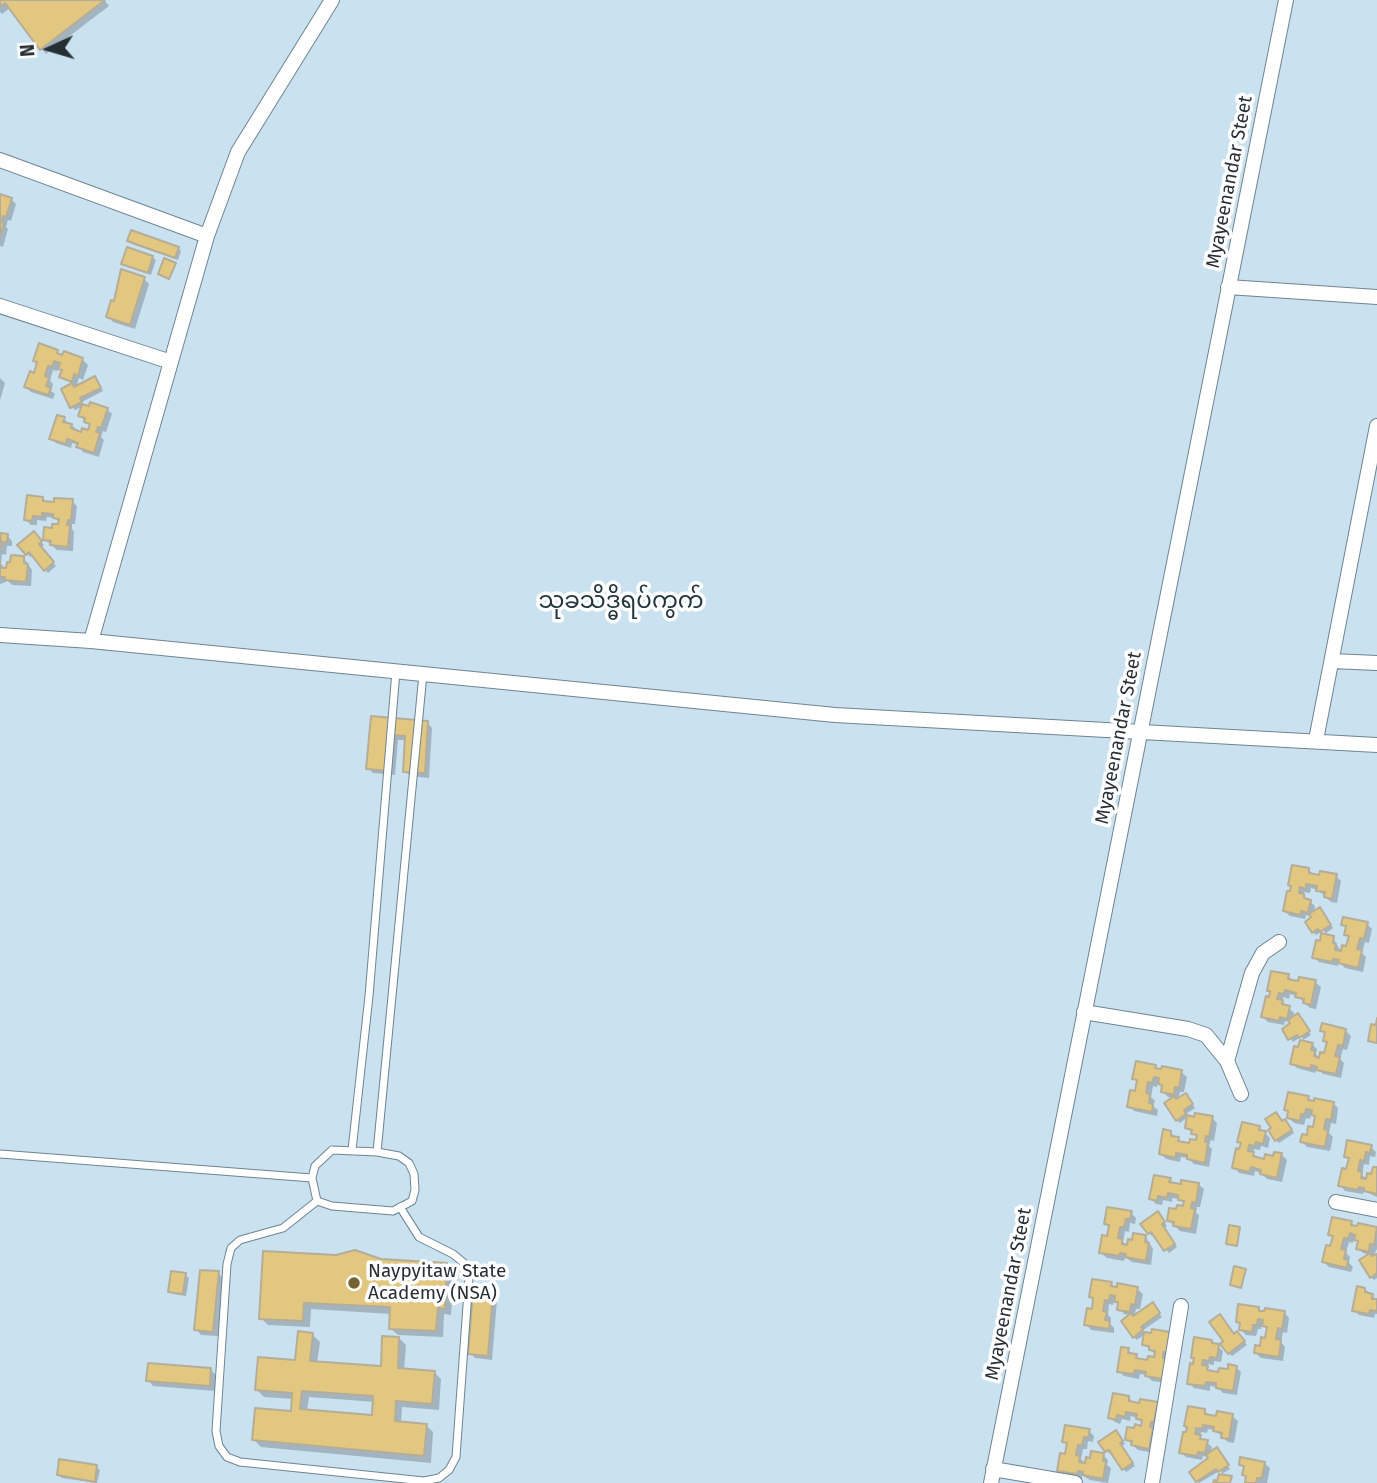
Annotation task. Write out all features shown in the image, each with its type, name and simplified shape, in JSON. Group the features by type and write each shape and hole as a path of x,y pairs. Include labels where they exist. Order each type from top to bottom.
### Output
{"street":[{"path":"91,641 207,236 237,152 332,0"},
{"name":"Myayeenandar Steet","path":"992,1476 1286,0"},
{"path":"0,160 207,236"},
{"path":"1228,287 1377,297"},
{"path":"0,306 171,362"},
{"path":"1316,740 1377,426"},
{"path":"0,635 91,641 835,715 1377,745"},
{"path":"1332,661 1377,663"},
{"path":"1227,1061 1252,973 1263,953 1279,942"},
{"path":"1084,1012 1188,1029 1206,1035 1227,1061 1241,1094"},
{"path":"1336,1202 1377,1210"},
{"path":"1152,1483 1181,1306"},
{"path":"992,1476 1074,1483"}],"lane":[{"path":"352,1150 369,996 396,671"},
{"path":"377,1152 423,674"},
{"path":"332,1150 399,1156 410,1163 414,1174 415,1190 412,1201 393,1211 332,1206 317,1201 312,1178 315,1166 332,1150"},
{"path":"0,1154 312,1178"},
{"path":"317,1201 283,1227 240,1240 231,1248 227,1264 216,1431 219,1446 228,1457 240,1462 424,1481 439,1478 449,1470 456,1457 469,1278 464,1263 453,1254 419,1237 400,1207"}],"building":[{"path":"0,0 105,0 40,50 5,3 0,7"},
{"path":"0,194 12,198 6,217 3,216 1,222 4,223 0,236"},
{"path":"131,230 179,247 175,258 127,241"},
{"path":"127,247 153,256 148,273 121,264"},
{"path":"164,258 176,263 169,279 158,274"},
{"path":"121,269 145,277 130,325 106,317 111,300 114,301"},
{"path":"39,343 58,350 57,353 62,355 64,351 83,358 78,376 74,374 72,382 59,377 62,370 58,369 60,363 54,361 52,367 48,366 45,376 49,378 46,386 51,388 48,395 24,387 30,371 34,373 37,362 33,361"},
{"path":"95,376 101,388 80,398 82,402 70,408 61,389 72,383 74,387"},
{"path":"90,402 108,408 101,428 98,427 96,432 100,433 94,453 76,447 78,443 67,439 66,444 49,439 57,415 65,417 63,422 72,424 71,428 81,432 82,428 88,430 90,424 84,422 85,418 78,416 82,404 89,406"},
{"path":"27,495 54,502 54,498 73,499 71,520 68,520 67,525 70,525 68,547 50,545 51,541 43,540 44,527 52,528 52,524 58,524 59,519 53,518 53,514 42,513 42,517 33,516 32,521 24,520"},
{"path":"34,531 42,541 39,544 54,562 44,571 29,552 26,555 17,545"},
{"path":"0,533 8,534 7,542 2,542 2,550"},
{"path":"11,555 24,556 24,563 28,564 26,582 5,580 5,577 0,577 0,568 6,568"},
{"path":"371,716 428,721 425,773 403,772 405,736 393,735 390,771 366,769"},
{"path":"1292,865 1309,868 1309,873 1319,875 1320,871 1337,874 1332,899 1324,897 1325,892 1316,891 1317,886 1306,884 1306,889 1300,887 1299,893 1311,900 1308,913 1301,911 1300,915 1283,911 1287,891 1290,891 1291,886 1288,885"},
{"path":"1320,907 1331,925 1320,932 1318,929 1312,933 1305,922 1311,917 1309,914"},
{"path":"1343,917 1368,922 1364,939 1360,938 1357,949 1362,950 1358,968 1338,963 1339,960 1333,959 1333,962 1312,958 1316,940 1320,941 1321,933 1334,936 1335,950 1341,951 1342,945 1346,946 1349,936 1344,935 1346,926 1341,925"},
{"path":"1271,971 1289,974 1288,979 1298,981 1299,977 1316,980 1311,1005 1303,1003 1304,999 1295,997 1296,993 1285,990 1284,994 1279,993 1277,999 1290,1006 1287,1019 1280,1017 1279,1021 1261,1017 1266,996 1269,997 1270,991 1267,991"},
{"path":"1298,1013 1310,1031 1299,1038 1297,1035 1288,1040 1282,1029 1290,1023 1288,1020"},
{"path":"1377,1018 1377,1043 1368,1041 1371,1024 1376,1025"},
{"path":"1322,1023 1346,1029 1343,1046 1338,1045 1335,1056 1340,1057 1336,1074 1316,1070 1317,1067 1311,1065 1311,1069 1290,1064 1294,1046 1298,1047 1300,1040 1313,1043 1311,1050 1315,1051 1314,1056 1319,1058 1320,1052 1324,1053 1327,1042 1323,1041 1325,1032 1320,1031"},
{"path":"1136,1061 1156,1065 1155,1068 1161,1069 1162,1066 1182,1070 1179,1088 1175,1087 1174,1095 1161,1092 1159,1078 1154,1077 1152,1083 1148,1082 1146,1093 1150,1094 1152,1112 1127,1107 1130,1090 1135,1091 1137,1080 1132,1079"},
{"path":"1288,1092 1309,1096 1308,1100 1314,1101 1314,1098 1334,1102 1331,1120 1326,1119 1324,1129 1328,1130 1325,1147 1300,1142 1302,1134 1307,1135 1308,1126 1313,1127 1315,1116 1311,1115 1312,1110 1306,1109 1305,1114 1301,1114 1300,1121 1287,1118 1288,1111 1284,1110"},
{"path":"1186,1093 1193,1104 1184,1110 1186,1114 1176,1121 1164,1103 1174,1096 1176,1099"},
{"path":"1276,1112 1292,1130 1275,1141 1265,1119"},
{"path":"1195,1113 1213,1116 1209,1137 1206,1136 1205,1142 1208,1142 1205,1163 1187,1159 1187,1155 1176,1153 1176,1158 1159,1154 1163,1129 1171,1131 1171,1136 1179,1137 1178,1141 1189,1143 1190,1139 1196,1140 1197,1135 1191,1134 1192,1130 1185,1128 1187,1115 1194,1117"},
{"path":"1242,1122 1260,1126 1259,1130 1266,1131 1263,1144 1256,1142 1255,1146 1249,1145 1248,1151 1254,1152 1253,1156 1264,1159 1265,1154 1273,1156 1274,1152 1282,1153 1277,1178 1260,1174 1261,1170 1251,1167 1249,1172 1232,1168 1236,1148 1239,1149 1241,1143 1237,1142"},
{"path":"1347,1140 1372,1145 1370,1153 1366,1152 1364,1161 1360,1160 1358,1171 1362,1172 1361,1178 1366,1179 1367,1173 1371,1174 1373,1167 1377,1167 1377,1194 1364,1191 1364,1188 1359,1187 1358,1190 1338,1186 1342,1168 1346,1169 1349,1158 1344,1157"},
{"path":"1154,1175 1171,1178 1169,1182 1181,1184 1181,1180 1199,1183 1196,1203 1192,1202 1191,1208 1195,1209 1191,1229 1173,1226 1174,1222 1167,1221 1169,1208 1183,1206 1184,1201 1178,1200 1178,1195 1168,1193 1167,1198 1158,1196 1157,1201 1149,1199"},
{"path":"1107,1207 1132,1211 1124,1227 1120,1227 1118,1238 1122,1239 1122,1244 1127,1245 1128,1239 1132,1240 1133,1233 1146,1235 1145,1242 1149,1243 1146,1261 1125,1257 1126,1254 1120,1253 1120,1256 1099,1253 1102,1235 1107,1236 1109,1225 1104,1224"},
{"path":"1158,1211 1165,1222 1162,1224 1175,1244 1164,1251 1151,1232 1148,1234 1140,1224"},
{"path":"1332,1217 1352,1221 1351,1225 1357,1226 1358,1223 1377,1227 1374,1245 1370,1244 1369,1252 1356,1249 1358,1241 1354,1240 1355,1235 1350,1233 1348,1239 1344,1238 1341,1249 1346,1250 1344,1259 1348,1260 1347,1268 1322,1262 1326,1245 1330,1246 1333,1236 1328,1235"},
{"path":"1229,1225 1240,1227 1237,1246 1226,1244"},
{"name":"Naypyitaw State Academy (NSA)","path":"355,1250 381,1259 447,1263 445,1309 438,1308 436,1331 389,1329 390,1307 304,1303 303,1321 259,1319 263,1251 336,1255"},
{"path":"1370,1253 1372,1256 1377,1254 1377,1273 1370,1278 1359,1260"},
{"path":"1234,1266 1246,1269 1241,1288 1230,1285"},
{"path":"200,1270 219,1271 213,1332 194,1330"},
{"path":"171,1271 186,1273 183,1294 168,1292"},
{"path":"1092,1279 1112,1282 1111,1286 1117,1287 1117,1283 1138,1287 1135,1305 1131,1304 1130,1312 1117,1310 1118,1302 1114,1302 1115,1296 1110,1295 1109,1301 1105,1300 1103,1311 1107,1312 1105,1320 1110,1321 1109,1329 1084,1325 1087,1308 1092,1309 1093,1298 1089,1297"},
{"path":"1357,1286 1373,1294 1372,1299 1377,1299 1377,1311 1370,1310 1369,1314 1352,1311"},
{"path":"473,1291 493,1293 488,1356 468,1354"},
{"path":"1153,1302 1160,1313 1141,1327 1143,1330 1133,1338 1121,1321"},
{"path":"1238,1304 1259,1307 1259,1311 1264,1311 1265,1308 1285,1311 1282,1329 1278,1328 1276,1339 1281,1340 1279,1357 1254,1353 1255,1345 1260,1346 1261,1337 1265,1338 1267,1327 1262,1326 1263,1320 1258,1319 1252,1332 1239,1330 1240,1323 1236,1322"},
{"path":"1220,1314 1234,1334 1237,1331 1245,1341 1228,1354 1220,1344 1223,1341 1209,1322"},
{"path":"1152,1329 1170,1332 1167,1353 1163,1352 1163,1358 1166,1359 1163,1379 1145,1376 1146,1372 1135,1370 1134,1374 1117,1372 1121,1347 1129,1348 1128,1353 1137,1354 1136,1358 1147,1360 1148,1356 1154,1357 1155,1351 1142,1345 1144,1332 1151,1333"},
{"path":"298,1331 313,1333 310,1361 381,1366 382,1336 399,1337 398,1368 435,1371 432,1404 396,1401 395,1421 427,1424 424,1456 252,1440 255,1408 291,1411 292,1393 255,1390 258,1357 295,1360","holes":["302,1391 373,1396 372,1415 300,1409"]},
{"path":"1194,1337 1219,1344 1217,1358 1203,1360 1202,1365 1208,1366 1207,1370 1218,1372 1219,1368 1228,1369 1228,1364 1237,1366 1233,1391 1216,1388 1216,1383 1206,1382 1205,1386 1187,1384 1190,1363 1193,1364 1194,1358 1191,1358"},
{"path":"148,1363 211,1368 210,1386 146,1381"},
{"path":"1113,1393 1129,1396 1129,1401 1139,1403 1140,1399 1158,1402 1154,1422 1151,1422 1150,1427 1153,1428 1149,1449 1131,1445 1132,1441 1125,1440 1127,1427 1134,1428 1135,1424 1141,1426 1142,1420 1136,1419 1137,1414 1126,1412 1125,1417 1117,1415 1116,1420 1108,1418"},
{"path":"1188,1406 1205,1409 1205,1414 1216,1416 1217,1411 1233,1414 1229,1439 1221,1438 1222,1433 1213,1431 1214,1427 1203,1425 1202,1429 1196,1428 1195,1434 1201,1435 1200,1439 1208,1440 1205,1453 1198,1452 1197,1456 1179,1453 1183,1432 1186,1432 1187,1427 1184,1426"},
{"path":"1065,1425 1090,1429 1088,1438 1084,1437 1082,1445 1078,1445 1076,1455 1080,1456 1079,1462 1085,1463 1086,1457 1090,1458 1091,1451 1104,1453 1103,1461 1106,1461 1103,1479 1083,1475 1083,1472 1078,1471 1077,1474 1057,1471 1060,1453 1065,1454 1067,1443 1062,1442"},
{"path":"1116,1430 1123,1441 1120,1443 1133,1463 1122,1470 1109,1450 1105,1452 1098,1442"},
{"path":"1217,1447 1229,1465 1218,1472 1216,1469 1196,1482 1189,1472 1208,1458 1206,1455"},
{"path":"1240,1457 1265,1462 1262,1478 1257,1478 1256,1483 1245,1483 1246,1476 1242,1475 1244,1466 1239,1465"},
{"path":"59,1459 97,1465 95,1482 57,1475"},
{"path":"1219,1474 1232,1476 1230,1483 1213,1483 1214,1480 1217,1481"}],"place":[{"name":"Naypyitaw State Academy (NSA)","path":"354,1283"}],"district":[{"name":"သုခသိဒ္ဓိရပ်ကွက်","path":"621,602"}]}
